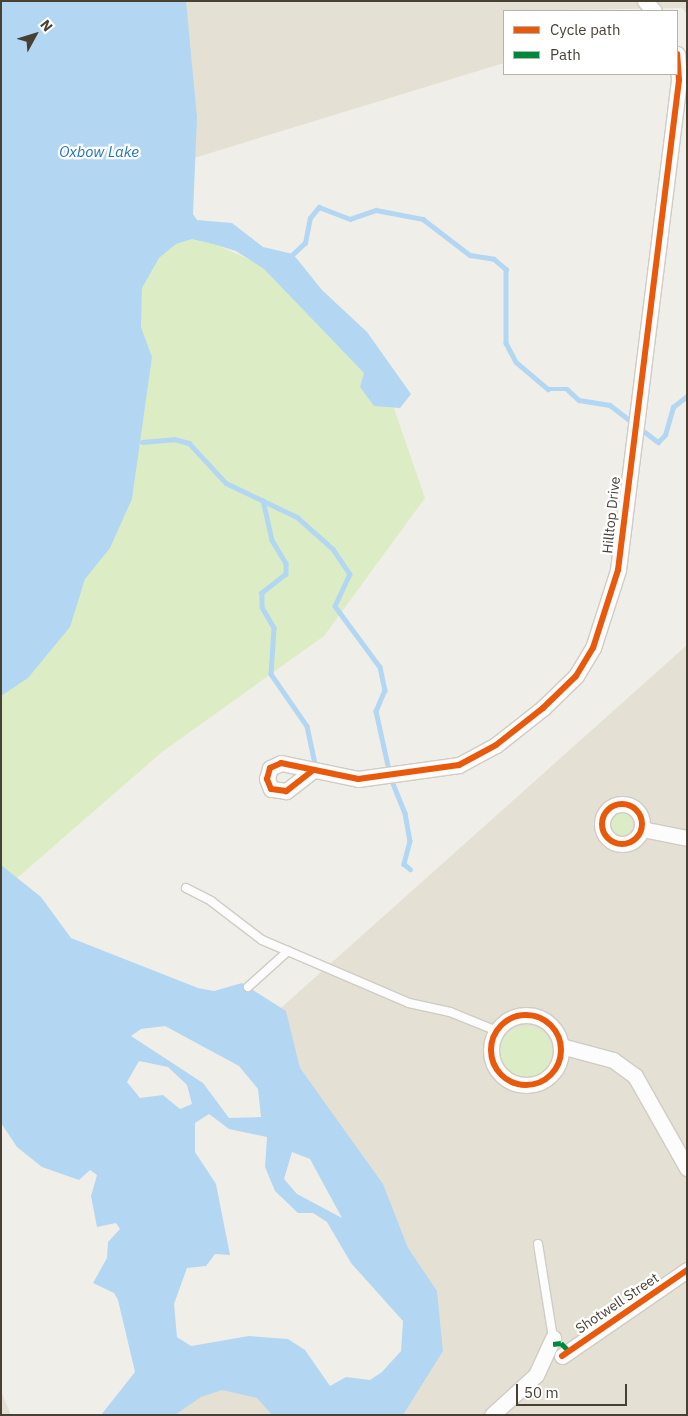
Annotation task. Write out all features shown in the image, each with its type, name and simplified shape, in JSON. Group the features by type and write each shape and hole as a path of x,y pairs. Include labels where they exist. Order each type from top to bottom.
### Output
{"street":[{"name":"Hilltop Drive","path":"312,771 358,779 460,765 496,745 543,708 576,676 593,648 618,570 678,75"},
{"path":"642,828 687,838"},
{"path":"534,1016 552,1027 561,1046 561,1058 548,1079 525,1086 502,1076 495,1067 492,1055 497,1031 513,1018 534,1016"},
{"path":"561,1046 613,1060 635,1076 687,1168"},
{"name":"Shotwell Street","path":"562,1356 687,1270"},
{"path":"492,1415 536,1376 553,1338"}],"lane":[{"path":"186,888 211,901 262,940 335,968 409,1003 450,1012 497,1031"},
{"path":"248,987 288,951"},
{"path":"538,1244 553,1338"}],"shaded area":[{"path":"5,1 687,1 687,14 682,8 503,10 503,63 1,217"},
{"path":"687,645 687,1415 370,1415 425,1330 254,1032"},
{"path":"228,1378 291,1415 132,1415"},
{"path":"1,1391 11,1415 1,1415"}],"green space":[{"path":"170,224 295,280 387,388 425,498 324,636 162,752 1,892 1,498"},
{"path":"619,811 628,815 632,824 628,833 619,837 610,833 606,824 610,815"},
{"path":"521,1026 531,1026 545,1033 552,1047 552,1057 545,1071 531,1078 521,1078 511,1074 504,1067 500,1057 500,1047 504,1037 511,1030"}],"water":[{"name":"Oxbow Lake","path":"1,1 186,1 197,117 193,214 197,220 232,223 263,247 293,254 322,290 367,332 411,394 400,408 374,406 360,387 364,373 264,269 236,251 213,244 192,239 176,244 159,258 142,288 141,327 152,357 132,499 110,548 85,579 70,627 28,678 1,696"},
{"path":"1,865 41,897 71,938 198,988 214,991 242,983 286,1011 300,1068 383,1184 408,1248 437,1291 443,1351 403,1415 272,1415 257,1398 222,1390 201,1397 175,1415 101,1415 135,1372 118,1300 114,1293 93,1283 107,1258 108,1242 120,1229 116,1223 97,1227 91,1196 97,1175 90,1170 79,1180 42,1167 17,1147 1,1123","holes":["165,1026 239,1066 258,1089 261,1117 229,1118 203,1083 131,1036 141,1029","139,1061 168,1067 187,1085 192,1104 180,1109 163,1095 140,1098 127,1082","209,1114 229,1129 267,1137 265,1167 275,1191 298,1213 313,1213 327,1222 351,1263 403,1321 401,1351 382,1372 370,1380 346,1377 330,1386 305,1350 288,1339 249,1336 191,1346 177,1337 174,1304 187,1268 206,1266 215,1254 230,1255 216,1184 195,1152 195,1123","292,1152 310,1159 342,1218 297,1194 284,1179"]}],"waterway":[{"path":"293,254 305,243 310,218 319,207 350,219 376,210 423,219 470,255 494,259 506,269 506,343 516,362 548,389 567,389 579,400 610,405 658,442 665,435 673,407 687,396"},
{"path":"142,442 174,439 189,443 226,483 297,517 333,549 350,574 335,606 380,667 385,690 376,711 389,770"},
{"path":"263,500 272,540 286,563 286,574 262,593 262,607 274,628 271,674 307,726 315,764"},
{"path":"392,781 405,813 410,841 404,864 410,869"}],"marked path":[{"path":"553,1344 561,1343 569,1351"}],"cycle path":[{"path":"312,771 286,791 271,789 267,779 270,768 281,763 358,779 459,765 496,745 543,708 576,676 593,648 618,570 679,80 678,67"},
{"path":"626,804 633,807 639,813 642,824 641,832 633,841 626,844 618,844 611,841 603,832 602,820 605,813 614,805 626,804"},
{"path":"526,1015 539,1018 551,1025 558,1037 561,1050 558,1063 551,1075 539,1082 526,1085 513,1082 501,1075 494,1063 491,1050 494,1037 501,1025 513,1018 526,1015"},
{"path":"562,1356 687,1270"}]}
